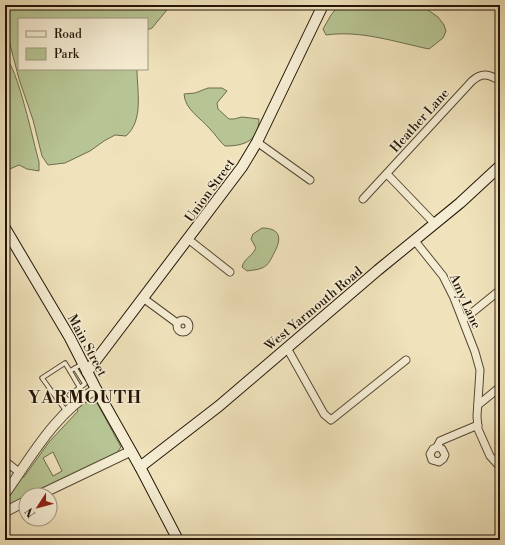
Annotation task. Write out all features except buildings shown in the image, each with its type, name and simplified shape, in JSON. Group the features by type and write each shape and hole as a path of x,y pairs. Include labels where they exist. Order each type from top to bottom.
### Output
{"main road":[{"name":"Union Street","path":"87,372 242,167 257,142 323,5"},
{"name":"West Yarmouth Road","path":"140,467 219,406 378,270 435,224 500,166"},
{"name":"Main Street","path":"5,228 70,338 79,365 87,372 140,467 178,540"}],"street":[{"name":"Heather Lane","path":"363,198 387,174 472,80 484,74 492,76 500,81"},
{"path":"257,142 310,180"},
{"path":"387,174 435,224"},
{"path":"188,239 230,272"},
{"name":"Amy Lane","path":"415,241 443,276 463,320 479,365 478,425 483,442 490,456 500,467"},
{"path":"463,320 500,290"},
{"path":"143,298 177,323"},
{"path":"287,348 324,414 331,420 406,360"},
{"path":"478,405 500,387"},
{"path":"5,494 43,440 66,412 96,389"},
{"path":"437,447 443,439 478,425"},
{"path":"56,487 131,451"},
{"path":"5,461 20,473"},
{"path":"5,512 18,505"}],"lane":[{"path":"66,412 42,378 65,363 85,396"},
{"path":"69,395 85,384 79,365 70,371"}],"green space":[{"path":"10,5 171,5 152,28 148,30 148,18 18,18 18,70 137,70 137,114 132,129 126,136 115,135 90,151 65,163 48,165 42,156 7,33 6,22"},
{"path":"339,5 421,5 438,17 444,25 446,31 443,38 429,49 365,35 326,35 323,29"},
{"path":"5,58 10,63 20,89 39,162 39,171 27,169 19,165 5,171"},
{"path":"208,88 222,88 227,91 217,103 218,109 229,119 242,117 259,119 256,132 249,141 238,145 225,146 190,109 185,100 184,94 195,93"},
{"path":"262,228 268,228 276,232 279,239 277,248 271,260 264,267 247,271 242,267 243,264 256,248 251,239 253,234"},
{"path":"88,402 97,403 121,447 116,454 48,487 18,487 18,502 5,509 5,501 22,477 24,477 49,442 78,411 77,409 82,404","holes":["53,452 62,471 53,476 43,458"]}],"district":[{"name":"YARMOUTH","path":"85,397"}]}
